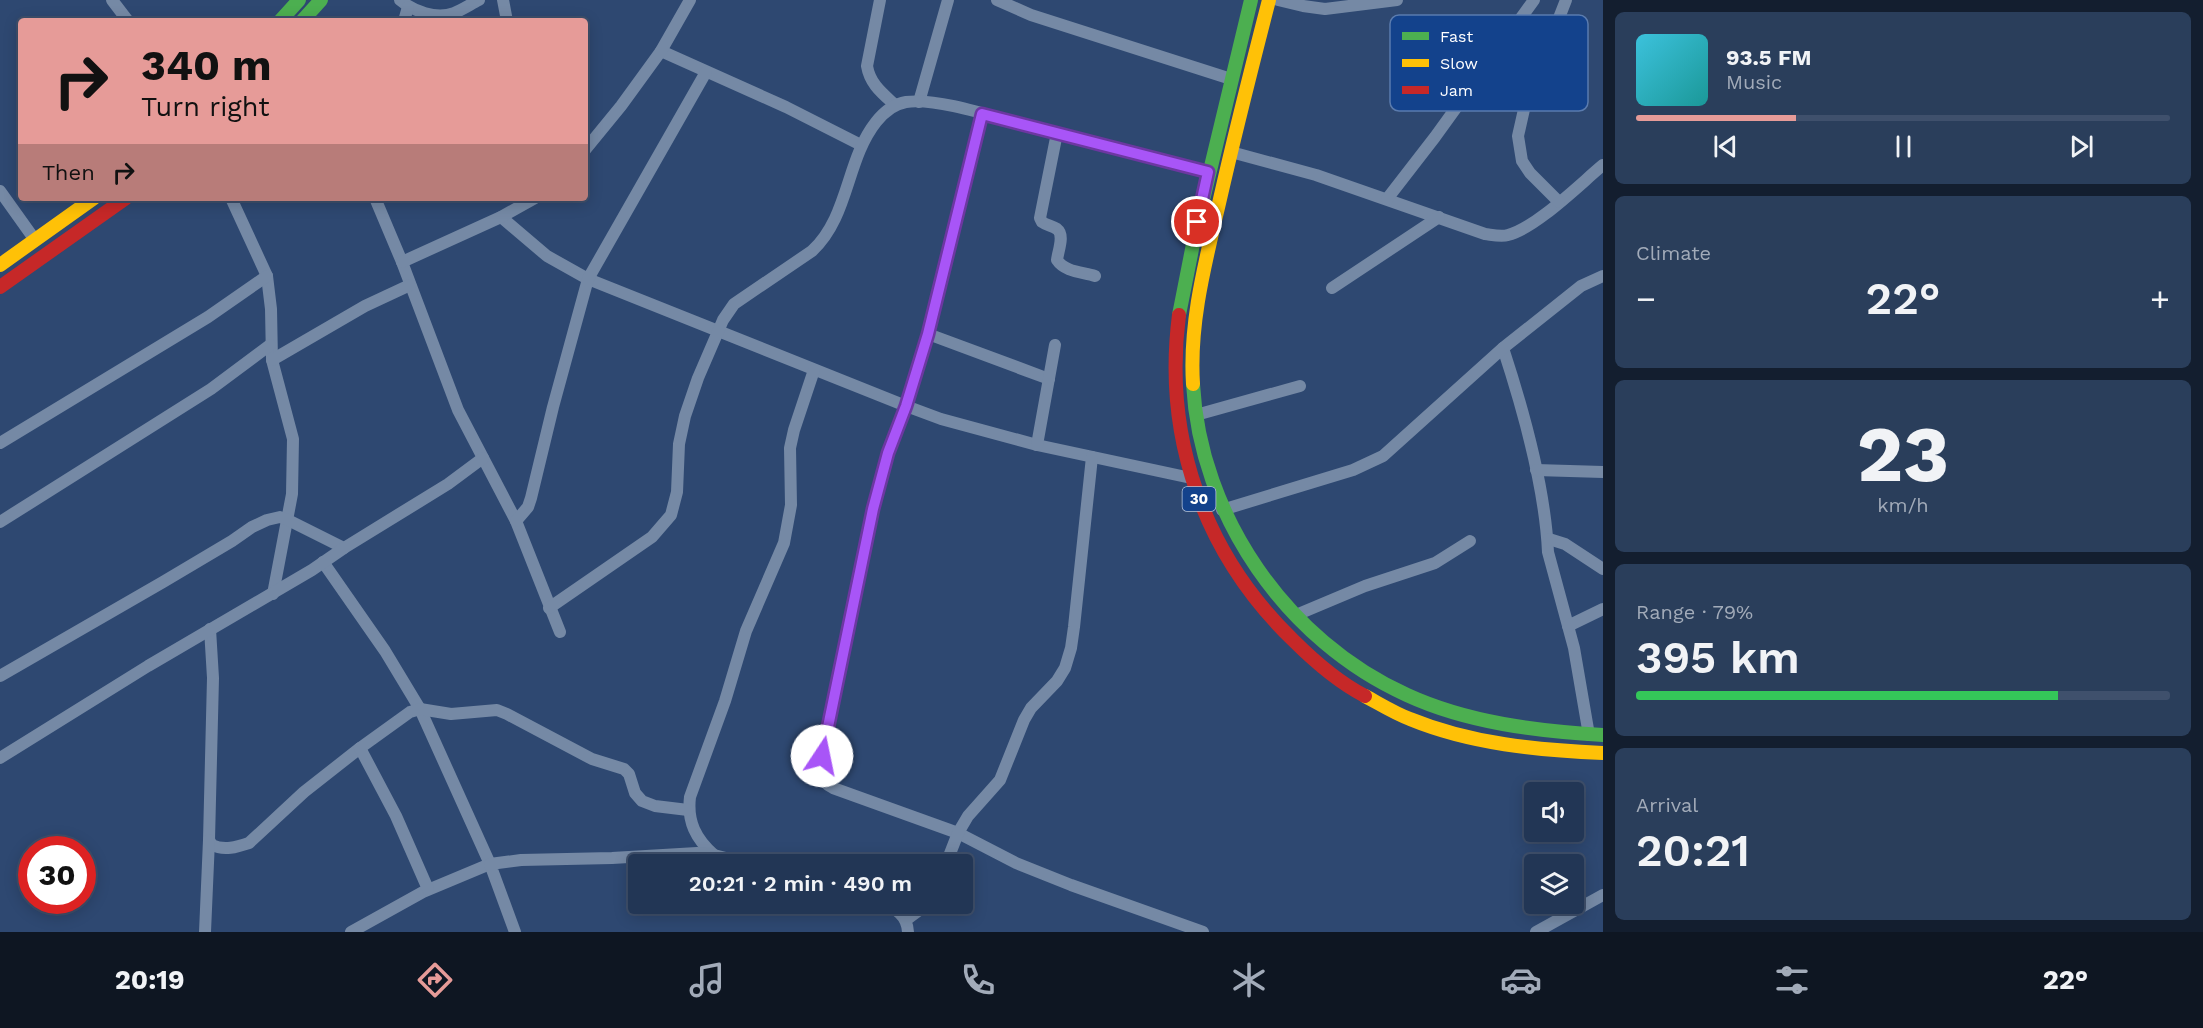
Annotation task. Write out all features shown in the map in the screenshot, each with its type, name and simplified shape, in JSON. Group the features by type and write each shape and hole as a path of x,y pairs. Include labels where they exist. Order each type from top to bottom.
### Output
{"main road":[{"path":"305,18 321,0"},
{"name":"30","path":"1251,0 1208,172 1180,311 1175,370 1183,446 1191,478 1206,520 1225,557 1252,599 1307,653 1359,693 1409,719 1459,735 1539,749 1603,753"},
{"name":"30","path":"1269,0 1213,226 1194,337 1192,371 1196,415 1206,463 1222,510 1246,555 1296,615 1356,666 1387,686 1422,701 1524,728 1603,735"},
{"path":"283,18 296,2"},
{"path":"0,265 90,201"},
{"path":"0,286 122,201"},
{"path":"1197,222 1213,226"}],"street":[{"path":"112,0 126,18"},
{"path":"404,3 424,13 452,14 479,0"},
{"path":"503,0 506,18"},
{"path":"588,146 661,51 690,0"},
{"path":"880,0 867,66 874,86 895,105"},
{"path":"919,102 948,0"},
{"path":"997,0 1010,3 1030,15 1231,79"},
{"path":"1278,0 1325,9 1397,0"},
{"path":"1523,15 1534,0"},
{"path":"1560,15 1566,0"},
{"path":"661,51 786,106 861,145"},
{"path":"516,521 528,507 531,498 555,396 588,279 706,72"},
{"path":"549,608 652,537 670,515 677,492 680,444 685,416 698,378 728,311 734,304 812,251 823,241 839,210 861,145 877,121 895,105 919,102 982,114 1208,172"},
{"path":"1386,199 1454,111"},
{"path":"1524,111 1518,136 1522,161 1530,173 1559,202"},
{"path":"982,114 928,334 906,406 888,453 873,509 820,771 822,779 833,788 958,834 1016,863 1203,932"},
{"path":"1057,133 1040,218 1042,222 1060,232 1057,260 1060,264 1070,270 1095,276"},
{"path":"1231,152 1284,165 1485,234 1508,235 1528,225 1603,165"},
{"path":"0,191 35,240"},
{"path":"232,201 267,276 271,309 272,360 293,439 292,494 273,594"},
{"path":"376,201 402,262 458,411 516,521 560,632"},
{"path":"402,262 501,217 530,201"},
{"path":"501,217 547,256 588,279 906,406 941,419 1037,444 1191,478"},
{"path":"1332,288 1439,218"},
{"path":"0,443 208,317 267,276"},
{"path":"1222,510 1353,470 1383,456 1503,348 1581,286 1603,276"},
{"path":"272,360 365,306 410,285"},
{"path":"928,334 1048,379"},
{"path":"0,522 202,395 270,345"},
{"path":"1037,444 1055,345"},
{"path":"1503,348 1536,470 1549,539 1550,558 1568,626 1588,735"},
{"path":"713,854 702,844 694,831 688,810 690,798 725,701 746,631 784,543 792,505 790,448 814,370"},
{"path":"1196,415 1300,386"},
{"path":"950,854 968,816 1000,780 1031,708 1057,681 1065,668 1073,638 1092,457"},
{"path":"0,758 29,738 210,629 273,594 448,484 483,458"},
{"path":"1536,470 1603,472"},
{"path":"0,676 212,553 252,526 267,520 280,517 344,548"},
{"path":"1549,539 1565,544 1603,569"},
{"path":"1296,615 1365,586 1435,563 1470,541"},
{"path":"323,562 385,651 420,710 490,864 515,932"},
{"path":"1568,626 1603,609"},
{"path":"205,932 213,678 210,629"},
{"path":"209,840 217,848 237,847 249,843 304,792 360,748 410,712 420,710 451,714 497,710 592,759 624,769 629,774 635,792 642,801 655,806 688,810"},
{"path":"360,748 396,816 428,889"},
{"path":"666,854 696,854"},
{"path":"351,932 428,889 490,864 521,860 628,857"},
{"path":"1536,932 1603,895"},
{"path":"907,926 917,914"}],"traffic: fast":[{"path":"283,18 299,0"},
{"path":"305,18 321,0"},
{"path":"1179,315 1196,229 1251,0"},
{"path":"1193,384 1199,433 1213,481 1232,526 1258,569 1288,608 1324,642 1364,672 1430,705 1503,724 1603,735"}],"traffic: slow":[{"path":"1193,384 1192,360 1196,314 1204,268 1269,0"},
{"path":"0,265 90,201"},
{"path":"1365,696 1404,717 1433,728 1480,740 1529,748 1603,753"}],"traffic: jam":[{"path":"0,287 122,201"},
{"path":"1179,315 1176,361 1178,406 1185,449 1197,491 1214,532 1235,570 1262,606 1293,640 1336,678 1365,696"}],"route":[{"path":"822,756 873,509 888,453 906,406 928,334 982,114 1208,172 1197,222"}]}
